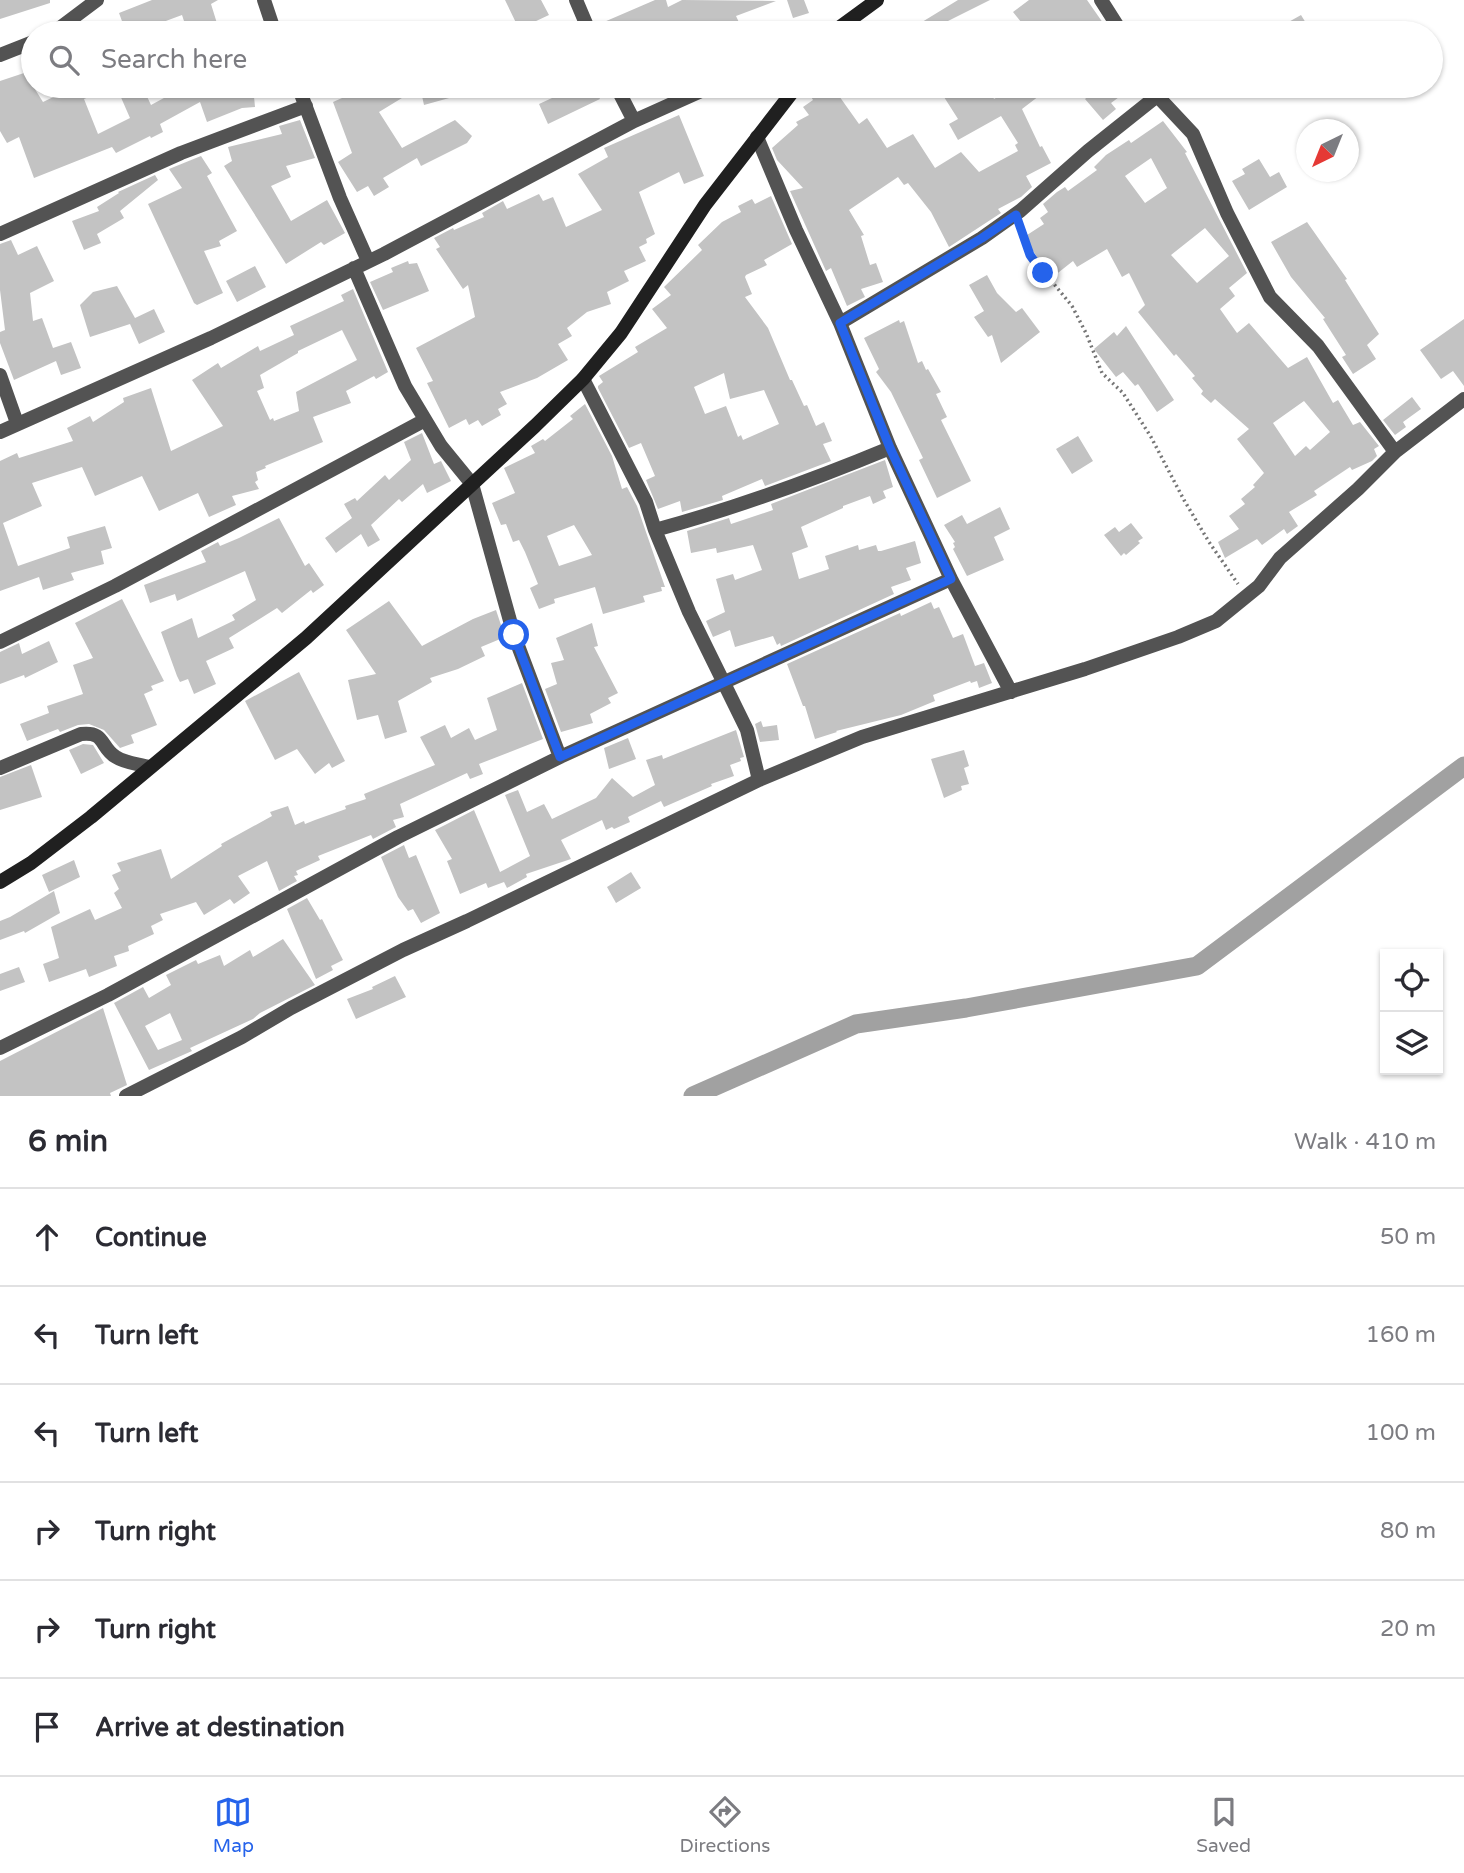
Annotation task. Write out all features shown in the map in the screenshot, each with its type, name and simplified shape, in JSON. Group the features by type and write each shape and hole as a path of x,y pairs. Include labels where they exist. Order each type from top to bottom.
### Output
{"main road":[{"path":"846,21 872,1"},
{"path":"0,882 31,863 91,817 306,638 536,426 583,379 621,333 705,205 788,98"}],"street":[{"path":"69,21 97,0"},
{"path":"264,0 271,21"},
{"path":"576,0 585,21"},
{"path":"1101,0 1114,21"},
{"path":"0,55 21,47"},
{"path":"303,98 340,198 368,261"},
{"path":"622,98 634,121"},
{"path":"0,432 211,338 368,261 634,121 685,98"},
{"path":"840,323 1016,215 1145,98"},
{"path":"1159,98 1193,134 1227,213 1270,297 1318,346 1395,452"},
{"path":"0,234 181,153 306,106"},
{"path":"757,137 796,230 840,323 890,448 951,579 1011,692"},
{"path":"354,268 405,386 441,446 472,484 514,635 560,757"},
{"path":"0,375 17,423"},
{"path":"583,379 646,502 689,612 747,730 759,780"},
{"path":"126,1096 403,950 759,780 862,737 1178,638 1216,621 1259,586 1280,558 1358,489 1395,452 1464,399"},
{"path":"0,642 115,586 425,419"},
{"path":"655,530 730,509 890,448"},
{"path":"0,1048 108,995 398,837 560,757 951,579"},
{"path":"0,768 81,734 91,733 99,737 115,757 149,767"}],"path":[{"path":"1016,215 1030,255 1072,306 1102,373 1123,393 1152,437 1202,532 1247,597"}],"building":[{"path":"0,0 50,0 50,3 0,19"},
{"path":"152,0 218,0 211,4 216,21 184,21 182,15 166,21 122,21 119,13"},
{"path":"505,0 541,0 549,15 536,21 515,21"},
{"path":"655,0 666,0 668,7 682,0 776,1 736,16 738,21 606,21"},
{"path":"787,0 804,0 809,13 793,18"},
{"path":"958,0 990,0 948,21 924,21"},
{"path":"1029,0 1087,0 1102,21 1020,21 1013,12"},
{"path":"1301,15 1305,21 1290,21"},
{"path":"21,74 21,98 40,98 43,102 51,98 86,98 84,99 98,134 130,118 121,98 148,98 151,105 164,98 254,98 255,107 242,108 207,122 200,102 160,124 163,132 151,138 150,136 116,153 112,147 34,178 19,137 7,143 0,131 0,81"},
{"path":"342,98 402,98 379,112 402,148 455,120 472,136 467,143 421,166 417,158 383,178 389,187 374,196 368,186 357,192 338,162 352,153 333,102"},
{"path":"422,98 449,98 424,105"},
{"path":"552,98 600,99 548,124 539,104"},
{"path":"812,98 841,98 859,124 867,118 887,148 913,134 935,168 961,152 979,172 1018,151 1015,145 1018,143 1001,116 958,140 949,124 958,119 945,98 1036,98 1022,109 1040,147 1042,146 1051,163 1026,176 1032,187 1021,197 998,209 1001,213 949,247 931,212 908,183 904,185 898,177 849,210 864,235 861,236 870,265 876,263 883,282 861,289 865,297 847,306 831,268 826,271 790,191 803,188 777,160 772,148 798,125 796,122 809,115 803,107 813,100"},
{"path":"1118,98 1111,103 1116,109 1103,120 1085,99"},
{"path":"679,115 704,176 684,184 679,172 639,192 655,234 639,247 646,261 624,271 629,281 607,292 611,304 587,312 567,328 572,336 558,344 568,360 537,378 500,392 507,404 498,409 501,415 482,426 478,420 469,425 466,419 449,428 427,383 433,381 416,348 475,317 468,285 463,289 436,249 440,247 434,238 484,217 482,213 503,201 507,209 539,194 543,201 553,197 566,227 602,210 578,174 608,157 604,148"},
{"path":"300,120 315,158 286,166 291,177 271,186 291,221 327,200 345,233 324,245 321,242 286,264 224,166 232,161 228,147 282,134 279,126"},
{"path":"1163,121 1187,152 1185,153 1247,273 1229,288 1235,296 1220,309 1237,333 1249,323 1288,368 1307,357 1333,403 1338,400 1353,425 1360,422 1379,446 1374,449 1377,456 1372,461 1352,470 1350,467 1314,491 1317,495 1289,512 1298,526 1287,534 1284,529 1262,545 1257,539 1225,558 1218,542 1239,529 1229,516 1245,504 1241,499 1255,487 1253,485 1264,473 1237,439 1249,429 1215,399 1211,403 1201,394 1203,391 1192,378 1195,376 1176,354 1174,356 1138,312 1145,305 1129,273 1122,277 1107,249 1077,267 1073,261 1054,276 1041,259 1039,260 1024,237 1044,224 1040,218 1048,212 1043,204 1057,192 1065,187 1068,191 1097,170 1094,167 1106,155 1129,140 1131,143","holes":["1151,158 1167,188 1145,203 1125,176","1205,228 1229,256 1197,283 1171,255","1304,401 1330,432 1310,450 1306,446 1295,456 1273,423"]},
{"path":"201,156 212,173 207,176 237,231 219,241 221,246 204,251 223,293 197,305 148,204 182,188 169,169"},
{"path":"1259,159 1270,177 1279,172 1287,187 1249,210 1232,181 1245,174 1242,169"},
{"path":"155,175 158,180 120,211 124,218 97,234 101,243 84,250 72,221 99,211 97,207 118,192"},
{"path":"771,196 792,244 764,260 767,265 746,275 752,294 745,297 768,328 790,380 804,406 807,405 816,426 824,422 832,441 823,444 831,461 765,486 762,479 722,496 723,500 682,512 680,501 658,509 646,480 655,476 641,443 629,448 598,388 603,382 599,376 638,352 635,347 667,328 652,309 671,295 664,287 702,250 698,245 722,222 741,212 738,206 752,199 755,204","holes":["724,373 730,399 764,390 779,424 743,440 741,435 738,437 726,406 705,414 694,387"]},
{"path":"1307,222 1347,279 1345,280 1379,334 1367,345 1376,359 1353,374 1342,357 1346,355 1323,319 1325,318 1291,277 1271,242"},
{"path":"11,240 18,255 37,246 54,281 30,293 33,321 42,318 53,348 71,342 81,368 61,375 56,361 14,380 0,343 0,332 5,330 0,290 0,244"},
{"path":"408,261 409,264 417,263 429,291 383,310 370,282 393,272 391,268"},
{"path":"255,266 266,287 237,302 226,281"},
{"path":"987,275 997,293 1016,312 1022,308 1040,332 1001,363 992,335 988,337 974,317 984,311 969,285"},
{"path":"117,286 135,318 154,309 165,332 139,344 130,324 90,337 80,305 93,292"},
{"path":"353,289 388,372 376,379 374,376 346,391 351,403 313,417 323,442 265,466 266,468 256,472 258,480 255,482 259,489 232,496 236,505 209,517 198,493 159,511 142,476 95,496 82,467 32,483 42,506 3,523 18,566 70,548 67,537 105,526 112,548 101,551 104,564 71,573 74,580 43,590 39,577 0,591 0,461 17,453 19,458 73,441 67,428 90,416 93,422 124,402 123,398 151,388 171,451 223,426 192,380 218,363 221,368 258,346 260,351 294,335 290,326 344,301 341,295","holes":["342,330 357,360 296,392 299,411 274,421 273,418 270,420 257,391 264,388 260,375 298,351"]},
{"path":"1464,319 1464,386 1453,371 1441,379 1420,350"},
{"path":"899,320 900,323 904,321 918,363 922,361 941,392 936,394 947,417 941,420 971,481 937,498 919,460 923,458 891,392 876,372 879,369 864,338"},
{"path":"1126,326 1174,400 1157,412 1138,384 1135,386 1123,372 1116,377 1094,349 1114,332 1117,336"},
{"path":"1412,397 1421,409 1403,422 1406,427 1395,435 1383,420"},
{"path":"585,404 612,456 622,489 627,487 637,506 665,587 661,587 662,591 643,596 645,602 603,614 595,587 554,599 555,603 539,609 530,588 538,584 525,552 519,540 513,542 506,524 501,525 492,503 515,493 504,468 535,453 531,446 543,439 545,441 573,419 570,416","holes":["574,525 592,555 559,566 547,536"]},
{"path":"422,433 434,464 441,461 451,481 427,493 423,484 402,502 399,499 371,525 380,540 368,547 361,534 336,553 325,538 352,518 344,504 355,498 357,501 385,475 389,480 411,460 404,442"},
{"path":"1078,436 1093,461 1072,474 1056,449"},
{"path":"885,460 893,487 883,491 886,498 873,504 870,496 801,527 808,547 792,553 799,579 829,569 825,556 858,545 859,550 876,545 878,551 881,551 915,541 921,563 906,568 911,580 891,587 894,594 781,646 780,643 777,645 773,636 735,647 730,630 713,637 706,621 725,612 716,579 733,574 735,580 762,570 753,545 717,553 716,548 691,553 687,531 729,518 731,524 773,510 771,504"},
{"path":"1000,507 1010,529 994,537 1004,560 967,576 953,549 955,542 944,525 962,515 967,524"},
{"path":"279,518 305,566 309,563 324,585 313,593 311,590 282,613 277,608 229,638 234,648 206,661 216,684 194,694 188,679 180,682 161,632 192,618 198,638 235,620 232,615 256,600 245,571 177,601 175,594 150,603 144,585 206,562 201,551 218,542 220,546 239,538"},
{"path":"1131,523 1143,538 1126,555 1124,553 1121,556 1104,535 1115,527 1119,532"},
{"path":"122,599 164,681 151,686 153,690 144,694 157,725 131,735 134,743 120,748 104,730 89,724 60,732 58,729 27,741 20,724 49,713 47,706 83,694 73,665 93,658 75,623"},
{"path":"389,601 422,646 496,610 505,637 481,647 485,656 430,678 432,682 398,701 407,732 385,739 378,715 357,720 348,680 376,674 346,630"},
{"path":"931,602 934,609 939,607 953,638 963,634 975,666 984,663 992,683 979,688 977,681 970,681 933,695 935,701 901,715 815,739 805,706 787,664 900,613 901,616"},
{"path":"592,623 598,646 594,647 618,693 608,698 611,703 590,714 593,723 561,732 545,689 557,684 551,663 564,660 556,638"},
{"path":"49,641 58,662 25,678 24,675 0,684 0,652 19,643 22,654"},
{"path":"299,672 345,761 332,768 329,763 315,774 297,749 275,760 245,701"},
{"path":"522,683 543,739 479,764 483,774 470,779 467,773 400,804 404,817 393,820 396,827 373,839 371,835 318,856 320,860 296,871 298,875 294,876 297,881 279,891 267,861 238,876 250,893 234,904 230,899 204,915 196,902 160,914 163,920 151,926 154,934 128,946 129,951 114,956 117,966 89,977 86,969 49,982 43,964 59,958 51,927 90,909 95,920 122,908 114,893 119,889 112,875 121,871 117,863 161,849 171,879 222,846 221,844 272,816 270,812 288,806 295,825 346,809 345,806 366,799 364,794 435,765 420,737 445,725 451,738 469,728 475,740 497,730 487,698"},
{"path":"761,721 763,727 777,725 779,740 760,742 755,724"},
{"path":"736,730 744,757 730,765 734,776 664,807 661,801 628,817 630,822 614,829 612,827 606,830 602,820 561,840 571,859 526,874 527,877 507,888 504,882 488,888 486,883 460,894 447,861 452,859 435,830 474,810 500,872 530,856 505,795 518,790 527,812 544,804 552,819 596,798 612,778 633,797 655,785 646,760 662,755 663,759"},
{"path":"628,738 636,759 609,769 604,748"},
{"path":"83,744 93,745 104,763 81,774 69,750"},
{"path":"964,750 969,766 964,768 969,784 961,786 962,790 944,798 931,759"},
{"path":"31,765 42,797 0,810 0,777"},
{"path":"404,845 409,858 416,855 440,913 421,923 413,909 408,911 398,897 381,857"},
{"path":"74,860 80,877 49,892 42,875"},
{"path":"631,872 641,888 616,903 607,887"},
{"path":"54,891 60,913 25,933 24,931 0,940 0,921"},
{"path":"307,898 320,920 322,919 343,960 331,966 333,970 316,979 287,909"},
{"path":"283,939 315,985 253,1019 190,1048 192,1051 149,1070 114,1003 143,987 149,998 171,985 166,975 196,960 198,964 220,955 224,966 250,950 253,957","holes":["170,1013 182,1040 158,1050 145,1026"]},
{"path":"19,967 25,982 0,991 0,974"},
{"path":"395,976 406,997 356,1019 347,999 373,989 372,987"},
{"path":"103,1008 127,1085 110,1093 111,1096 0,1096 0,1061"}],"waterway":[{"path":"693,1096 856,1024 966,1008 1197,966 1464,766"}],"route":[{"path":"514,635 560,757 951,579 890,448 840,323 1016,215 1030,255 1043,273"}]}
